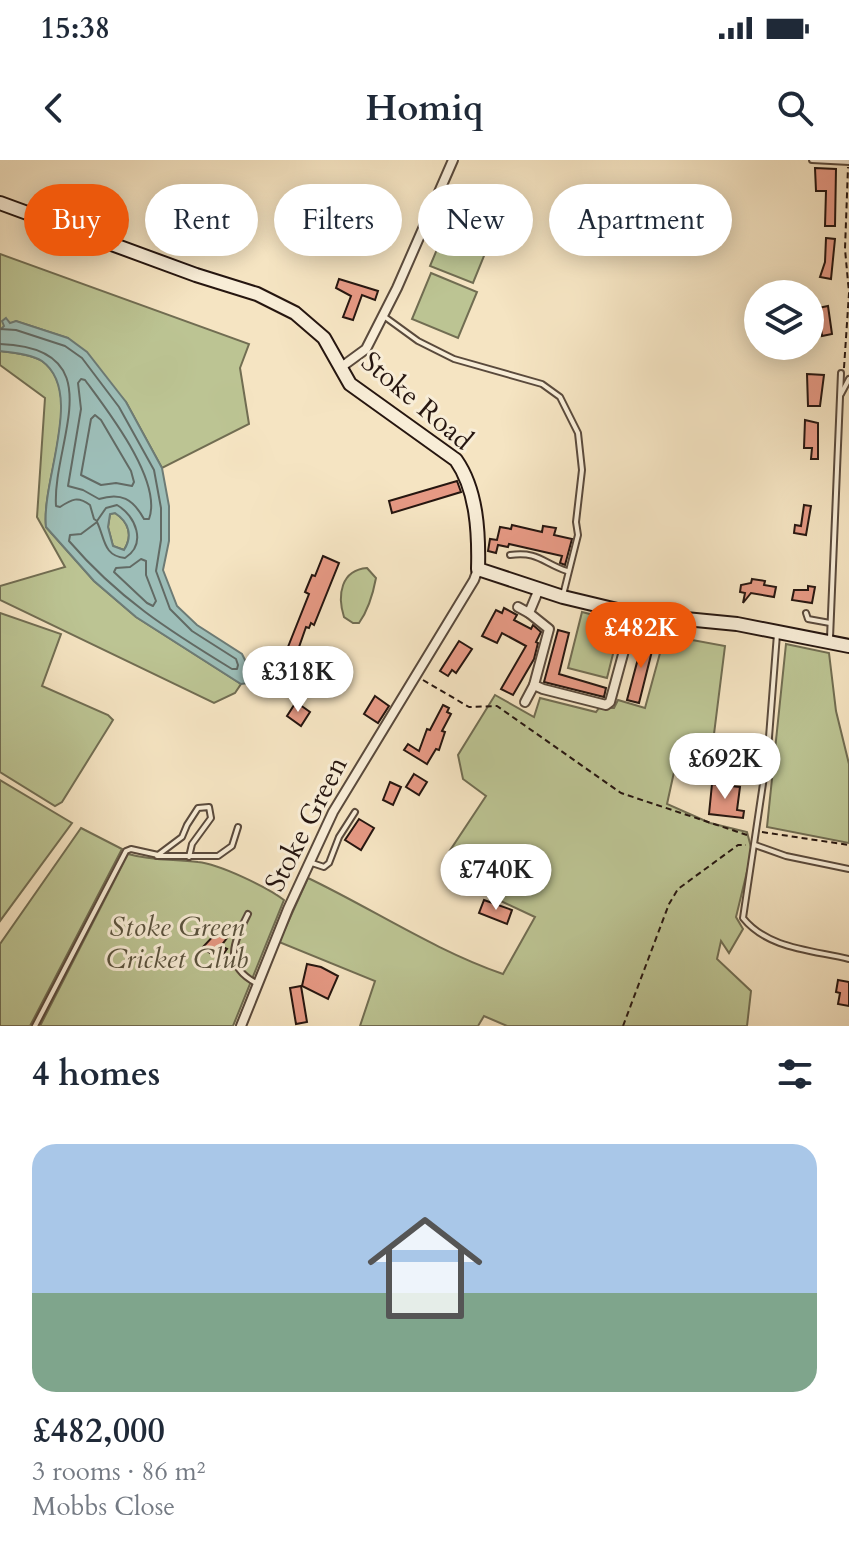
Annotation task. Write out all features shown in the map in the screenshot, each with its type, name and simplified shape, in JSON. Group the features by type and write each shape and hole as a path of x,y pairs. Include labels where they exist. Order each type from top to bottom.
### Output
{"main road":[{"name":"Stoke Road","path":"0,203 196,275 257,294 295,313 324,338 350,384 456,460 467,476 472,494 478,569"},
{"path":"478,569 563,597 634,614 737,624 849,646"}],"street":[{"path":"340,368 366,349 384,316 453,160"},
{"name":"Stoke Green","path":"241,1026 309,862 347,785 478,569"},
{"path":"529,613 539,589"},
{"path":"518,607 549,629 534,685 525,702"},
{"path":"534,685 601,705 610,702 634,614"}],"lane":[{"path":"812,160 849,162"},
{"path":"384,316 418,341 454,359 542,384 560,397 578,433 582,470 576,522 578,535 563,597"},
{"path":"829,643 841,373"},
{"path":"839,395 849,379"},
{"path":"510,555 535,554 551,565 568,571"},
{"path":"806,613 808,619 830,623"},
{"path":"777,632 768,750 743,918 762,936 777,942 849,959"},
{"path":"155,856 182,837 198,808 209,807 211,818 192,844 189,857"},
{"path":"309,862 326,866 355,812"},
{"path":"35,1026 126,851 136,850 155,856 208,858 225,854 232,846 238,827"},
{"path":"182,837 192,844"},
{"path":"755,845 786,856 849,869"},
{"path":"248,914 234,943 234,953 243,976 258,985"}],"path":[{"path":"841,373 844,370 849,293 845,249 849,162"},
{"path":"415,676 469,707 497,706 621,793 756,835 849,845"},
{"path":"623,1026 669,904 678,889 738,845 755,845"}],"green space":[{"path":"0,254 249,344 240,368 249,424 162,468 126,402 68,338 16,321 0,330"},
{"path":"434,256 484,256 473,283 430,266"},
{"path":"431,273 477,292 458,338 412,319"},
{"path":"0,351 42,361 55,375 60,393 59,438 49,486 46,527 94,581 136,617 241,684 235,693 214,703 0,600 0,586 65,567 37,517 45,398 0,365"},
{"path":"115,513 128,530 124,550 113,546 108,527 110,514"},
{"path":"367,568 376,578 373,590 359,623 353,623 344,617 341,592 351,573"},
{"path":"582,612 621,622 607,678 568,668"},
{"path":"0,613 61,634 42,686 113,720 62,802 55,806 0,772"},
{"path":"665,635 725,646 710,766 676,763 667,804 710,823 747,832 752,851 736,917 743,929 729,953 721,941 717,959 751,991 747,1026 507,1026 484,1016 478,1026 360,1026 375,981 279,942 308,878 428,941 503,974 535,917 488,895 489,889 443,861 486,796 463,779 458,755 495,695 534,717 540,698 596,712 599,708 614,708 618,700 645,708"},
{"path":"786,644 829,653 836,711 849,764 849,843 767,827"},
{"path":"0,780 72,823 0,921"},
{"path":"81,828 122,849 30,1026 0,1026 0,944"},
{"name":"Stoke Green Cricket Club","path":"128,854 218,867 284,900 233,1026 40,1026"}],"water":[{"path":"6,318 10,323 16,321 68,338 87,352 126,402 162,468 169,506 169,541 163,570 177,606 197,625 242,654 249,668 248,683 241,684 136,617 94,581 46,527 46,508 61,415 60,393 54,375 42,361 0,351 2,321","holes":["110,514 120,517 129,535 124,550 113,546 108,527"]}],"building":[{"path":"815,168 836,169 835,226 825,226 826,191 816,191"},
{"path":"826,238 835,239 831,279 820,277 825,262"},
{"path":"339,279 378,291 375,300 362,295 353,320 343,317 351,296 336,288"},
{"path":"828,306 832,334 824,336 824,307"},
{"path":"807,374 824,375 820,406 808,406"},
{"path":"805,420 818,423 818,459 811,459 812,448 804,448"},
{"path":"457,481 461,492 392,513 389,501"},
{"path":"804,505 811,506 806,535 794,533 795,525 801,526"},
{"path":"512,525 542,532 543,526 556,528 554,535 572,539 565,565 560,563 562,556 509,544 508,547 498,545 496,553 488,551 490,539 497,540 500,527 511,529"},
{"path":"323,556 339,563 314,625 311,623 309,628 306,627 298,650 307,657 296,678 284,673 282,662 309,594 305,592"},
{"path":"752,579 776,587 774,597 751,593 743,603 745,593 740,592 741,585 751,583"},
{"path":"808,586 815,587 812,603 792,600 794,590 808,590"},
{"path":"504,608 517,615 514,620 531,629 533,625 541,632 534,659 513,695 501,689 526,646 502,633 497,643 482,636 496,610 502,613"},
{"path":"558,630 569,633 559,674 606,688 604,697 544,682"},
{"path":"644,636 655,639 639,703 627,700"},
{"path":"459,641 472,649 456,673 452,670 448,676 440,671"},
{"path":"375,696 389,706 378,723 364,714"},
{"path":"296,702 310,712 301,726 287,716"},
{"path":"443,705 449,708 447,712 451,714 442,731 445,732 439,750 436,749 427,764 404,750 408,744 419,751 427,729 430,730"},
{"path":"414,774 427,782 419,795 406,787"},
{"path":"390,782 401,787 393,805 383,800"},
{"path":"712,784 740,787 737,810 744,811 743,818 709,814"},
{"path":"359,819 374,828 361,850 345,840"},
{"path":"484,900 512,910 507,924 479,913"},
{"path":"217,932 227,938 221,946 227,949 220,959 202,948"},
{"path":"307,964 338,976 328,999 302,986"},
{"path":"838,980 849,982 849,1006 838,1004"},
{"path":"301,986 307,1022 296,1024 290,988"}]}
